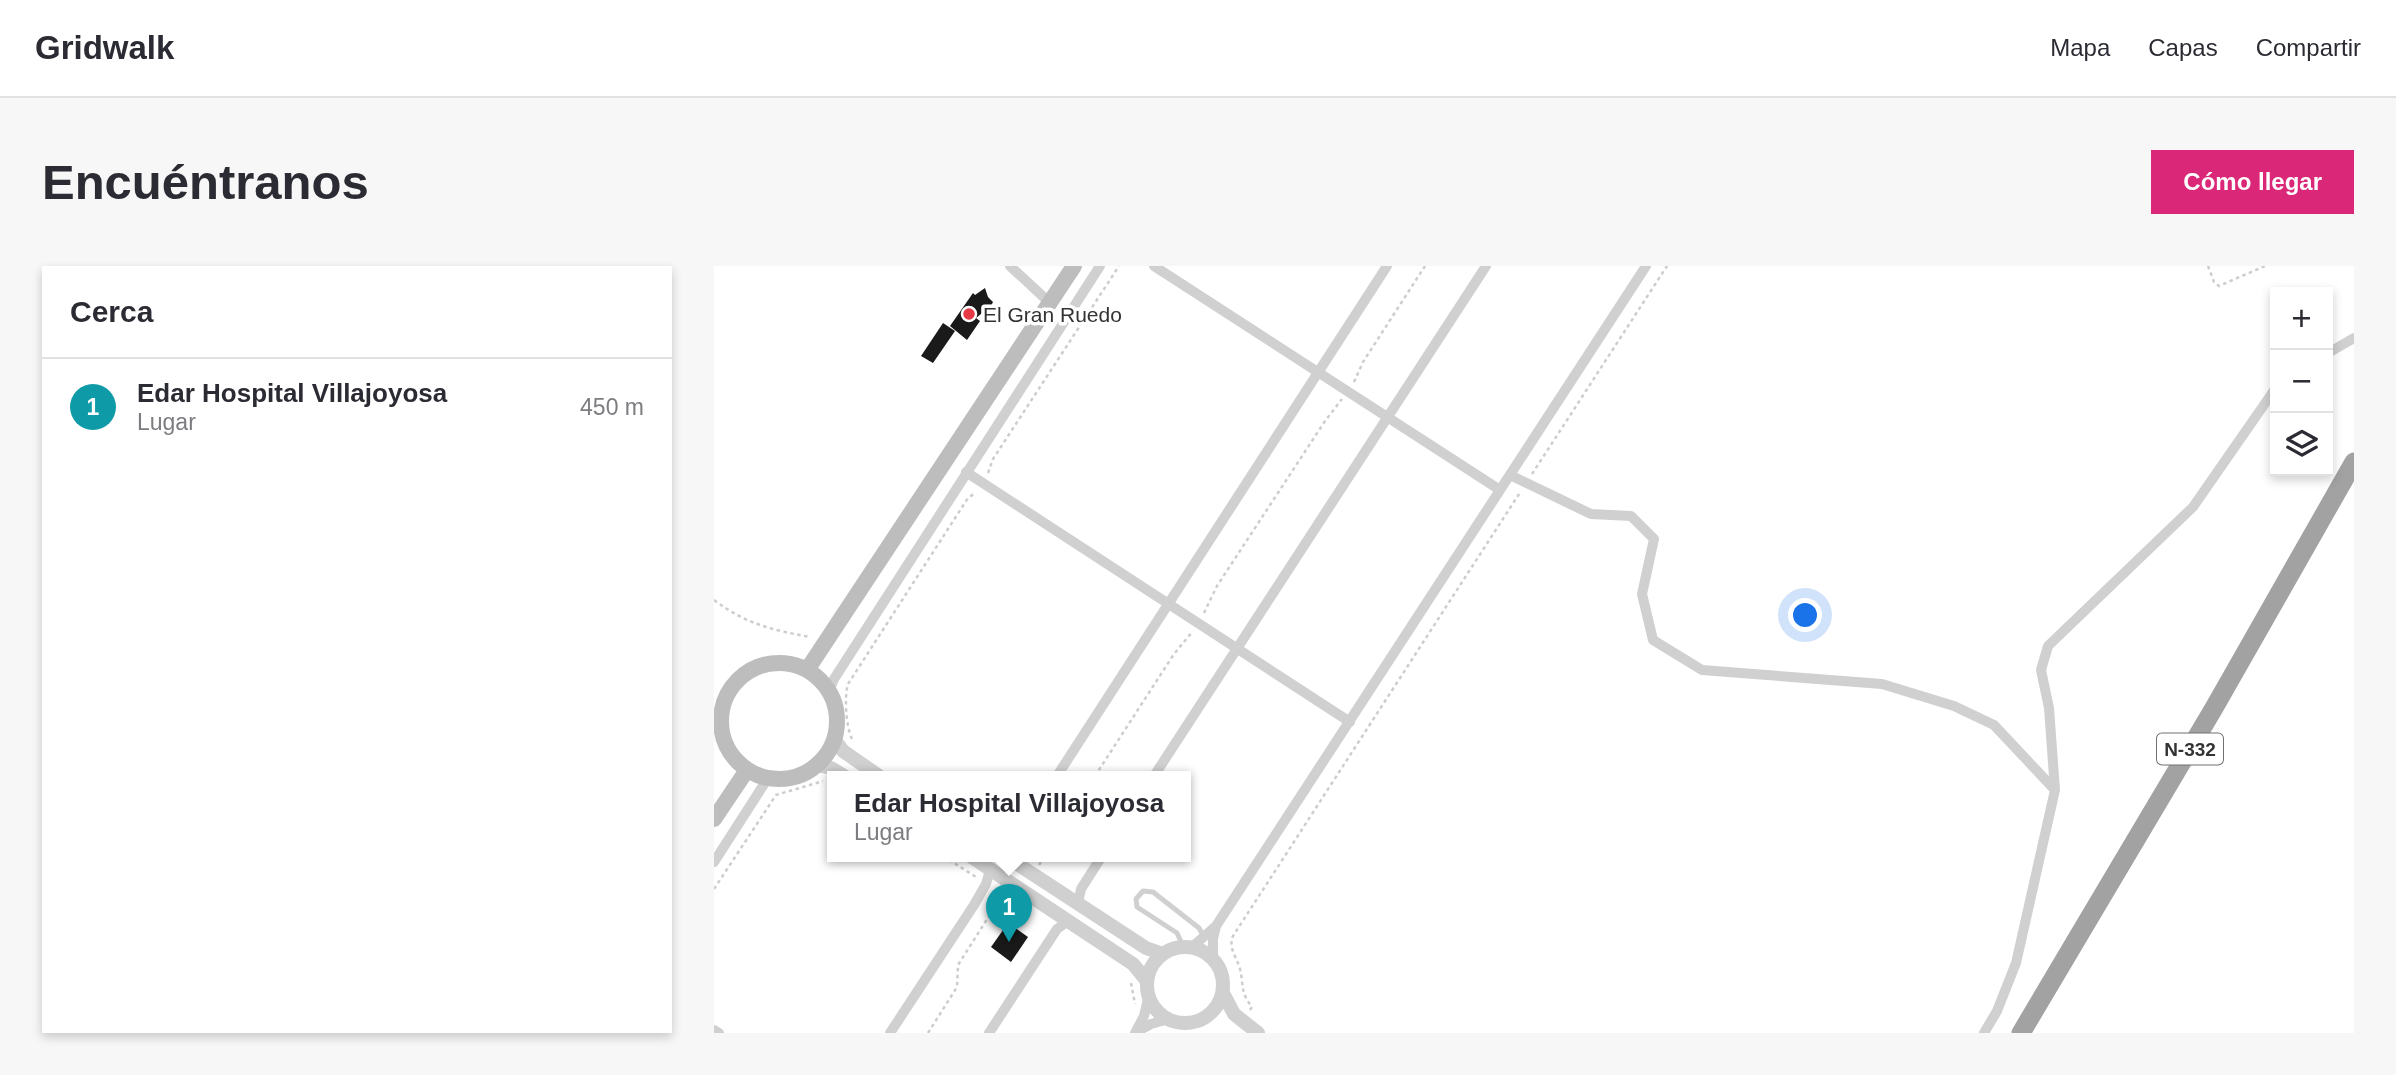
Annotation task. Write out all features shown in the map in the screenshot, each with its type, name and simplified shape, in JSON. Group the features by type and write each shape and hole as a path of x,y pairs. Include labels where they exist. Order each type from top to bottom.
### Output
{"highway":[{"name":"N-332","path":"2021,1033 2220,698 2354,462"}],"main road":[{"path":"807,670 1074,266"},
{"path":"773,663 791,664 820,679 829,691 836,709 837,728 828,753 818,765 798,776 768,779 747,770 733,758 725,743 721,725 722,708 729,691 741,677 756,668 773,663"},
{"path":"714,819 747,770"}],"street":[{"path":"1010,266 1050,303"},
{"path":"829,691 966,472 1100,266"},
{"path":"1154,266 1500,490"},
{"path":"1060,771 1387,266"},
{"path":"1157,771 1486,266"},
{"path":"1013,862 1146,948 1163,954 1188,948 1204,938 1216,926 1646,266"},
{"path":"2333,351 2354,338"},
{"path":"1984,1033 1997,1012 2016,963 2055,790 2049,708 2041,670 2048,646 2193,507 2270,396"},
{"path":"966,472 1350,722"},
{"path":"1510,475 1591,514 1631,516 1654,539 1642,594 1653,640 1702,670 1882,684 1954,706 1994,725 2055,790"},
{"path":"834,739 843,751 872,771"},
{"path":"818,765 836,771"},
{"path":"714,862 768,779"},
{"path":"979,862 1138,968 1156,1010 1169,1019"},
{"path":"1078,903 1081,889 1098,862"},
{"path":"890,1033 974,905 986,884 990,870"},
{"path":"989,1033 1057,929 1068,921"},
{"path":"1213,960 1216,926"},
{"path":"1188,948 1208,954 1213,960 1221,974 1227,1005 1242,1022 1258,1033"},
{"path":"1135,1033 1143,1016 1150,968 1163,954"},
{"path":"1205,1016 1223,993"},
{"path":"1135,1033 1151,1024 1169,1019 1190,1021 1205,1016 1226,1017 1242,1022"},
{"path":"714,1030 719,1033"}],"lane":[{"path":"1188,948 1177,933 1137,907 1136,899 1143,891 1153,892 1199,928 1204,938"}],"path":[{"path":"852,758 859,745 850,737 845,695 848,684 968,498 989,472 993,459 1119,266"},
{"path":"1098,771 1174,654 1189,638 1217,586 1325,421 1335,411 1425,266"},
{"path":"1242,1022 1252,1007 1243,995 1240,969 1230,943 1233,936 1667,266"},
{"path":"2208,266 2214,282 2219,286 2265,266"},
{"path":"714,600 764,628 810,637"},
{"path":"714,889 776,795 816,781 827,782"},
{"path":"928,1033 957,987 958,965 1003,894"}],"building":[{"name":"El Gran Ruedo","path":"985,288 993,302 976,318 980,321 967,340 950,326 973,293 975,295"},
{"path":"943,323 955,331 933,363 921,356"},
{"path":"1008,923 1028,937 1011,962 991,947"}],"place":[{"name":"El Gran Ruedo","path":"969,314"},
{"name":"Edar Hospital Villajoyosa","path":"1009,942"}]}
